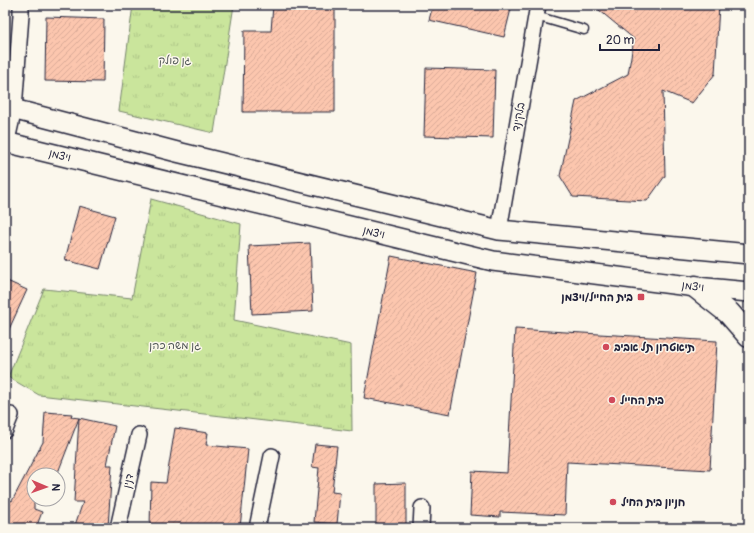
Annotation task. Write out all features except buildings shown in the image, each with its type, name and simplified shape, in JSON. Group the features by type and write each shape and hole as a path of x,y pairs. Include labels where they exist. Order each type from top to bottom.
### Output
{"main road":[{"path":"696,287 729,314 749,336"}],"street":[{"path":"6,144 21,5"},
{"name":"בלקינד","path":"499,230 537,11"},
{"path":"10,108 177,152 499,230 749,254"},
{"name":"ויצמן","path":"6,144 492,261 696,287 749,292"},
{"path":"5,430 11,414"},
{"name":"דנין","path":"118,528 138,434"},
{"path":"257,528 272,456"},
{"path":"421,528 422,508"}],"lane":[{"path":"537,11 584,30"}],"green space":[{"name":"גן פולק","path":"133,5 234,5 214,133 119,111"},
{"name":"גן משה כהן","path":"151,199 241,224 234,320 351,345 352,431 39,395 8,377 44,289 132,298"}],"place":[{"name":"בית החייל/ויצמן","path":"641,297"},
{"name":"תיאטרון תל אביב","path":"606,347"},
{"name":"בית החייל","path":"612,400"},
{"name":"חניון בית החיל","path":"613,502"}]}
